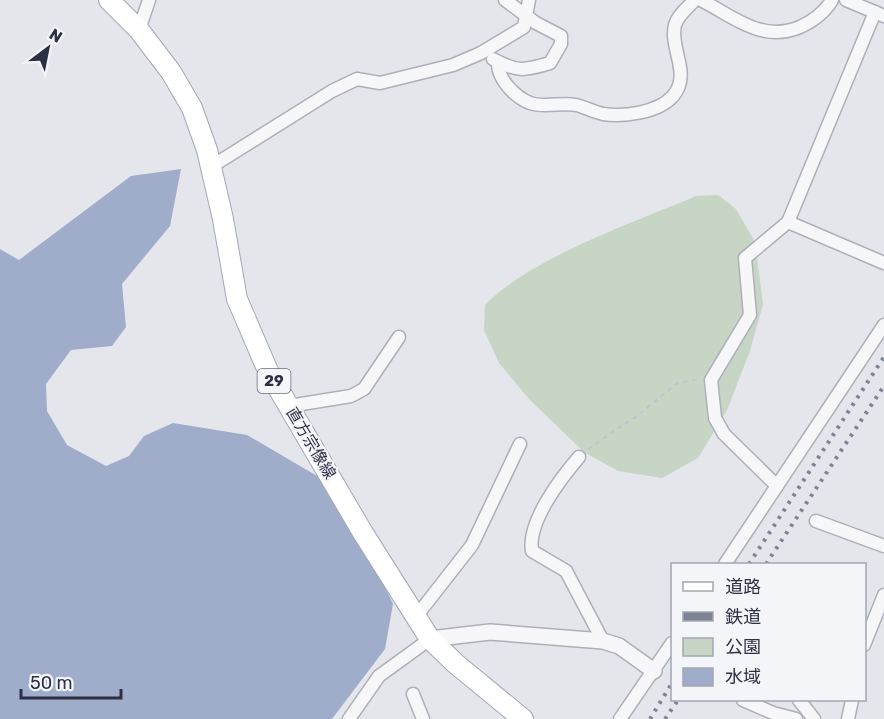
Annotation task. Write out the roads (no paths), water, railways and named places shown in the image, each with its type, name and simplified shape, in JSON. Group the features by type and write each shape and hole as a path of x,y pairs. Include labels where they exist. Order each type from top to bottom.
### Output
{"main road":[{"name":"直方宗像線","path":"109,0 140,30 171,72 192,108 207,150 209,168 223,219 237,299 268,371 415,618 430,639 456,664 523,719"}],"street":[{"path":"140,30 149,0"},
{"path":"481,53 516,70 550,63 561,44 561,36 536,23 505,0"},
{"path":"209,168 264,136 332,91 357,79 380,83 453,65 481,53 524,27 529,0"},
{"path":"498,62 504,82 530,103 576,105 602,114 629,114 645,111 663,104 672,97 678,87 680,60 674,33 676,23 695,0"},
{"path":"701,0 740,23 765,33 789,32 809,23 827,8 832,0"},
{"path":"777,486 724,434 715,418 711,380 750,315 745,258 788,222 879,14 846,0"},
{"path":"788,222 884,263"},
{"path":"726,563 884,324"},
{"path":"289,406 351,396 364,389 399,338"},
{"path":"415,618 472,545 520,444"},
{"path":"579,457 555,485 530,540 532,551 566,571 603,640"},
{"path":"816,521 884,546"},
{"path":"866,640 884,595"},
{"path":"349,719 379,676 430,639 490,632 603,640 619,646 654,670"},
{"path":"620,719 671,644"},
{"path":"413,694 423,719"},
{"path":"748,701 791,719"},
{"path":"800,701 814,719"},
{"path":"848,719 852,701"}],"water":[{"path":"181,169 170,226 122,284 126,327 112,346 71,350 46,384 47,411 67,445 106,466 129,456 144,436 173,423 247,435 329,483 358,530 393,604 385,649 332,719 0,719 0,249 19,260 131,176"}],"railway":[{"path":"750,563 884,357"},
{"path":"767,563 884,386"},
{"path":"650,719 671,685"},
{"path":"665,719 677,701"}]}
